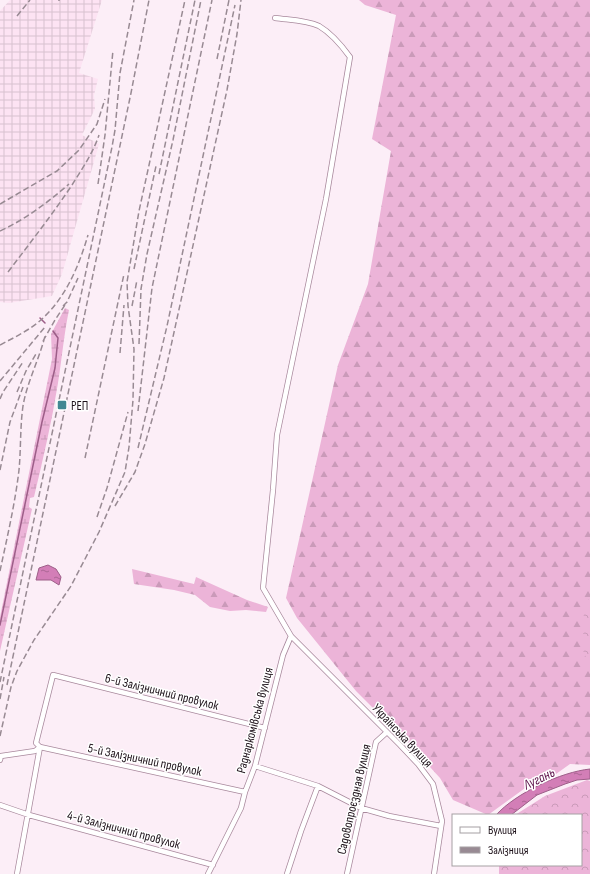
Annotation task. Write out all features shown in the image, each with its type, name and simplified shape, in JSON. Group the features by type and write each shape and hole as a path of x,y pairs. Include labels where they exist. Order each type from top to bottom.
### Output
{"street":[{"name":"Українська вулиця","path":"275,18 320,27 333,37 350,57 326,198 277,435 263,588 291,636 418,764 433,784 442,821 434,874"},
{"name":"Раднаркомівська вулиця","path":"208,874 214,865 240,808 255,766 283,655 291,636"},
{"name":"6-й Залізничний провулок","path":"40,748 36,743 53,675 265,728"},
{"name":"Садовопроєздная вулиця","path":"347,874 376,742 387,732"},
{"path":"0,760 1,756 35,751 40,748"},
{"path":"17,874 29,815 40,748"},
{"name":"5-й Залізничний провулок","path":"40,748 245,792"},
{"path":"255,766 318,786 361,808 388,816 441,826"},
{"path":"287,874 318,786"},
{"name":"4-й Залізничний провулок","path":"0,804 29,815 214,865"}],"shaded area":[{"path":"10,0 102,0 79,73 98,79 94,95 95,109 82,135 99,144 62,274 52,296 9,303 0,302 0,11"}],"green space":[{"path":"359,0 590,0 590,765 570,764 556,774 532,783 489,814 486,814 453,800 440,778 410,745 356,691 297,618 286,598 338,365 368,284 391,151 372,139 396,15 365,5"},
{"path":"65,308 69,310 53,412 34,497 30,498 29,507 32,509 0,651 0,617 52,359 51,334"},
{"path":"132,569 194,584 196,577 247,600 268,607 266,612 246,610 230,611 210,607 195,595 134,584"},
{"path":"590,597 590,668 583,650 584,606"},
{"path":"587,780 590,781 590,874 499,874 499,866 582,866 582,814 517,814 545,796"}],"water":[{"path":"48,565 56,569 61,577 59,585 51,580 36,580 39,568"},
{"path":"590,769 590,779 577,780 537,795 512,814 497,814 515,799 540,785 566,774"}],"waterway":[{"path":"40,318 45,323"},
{"path":"0,625 42,422 55,368 58,338 53,331"}],"railway":[{"path":"17,16 30,0"},
{"path":"0,682 112,147 120,73 134,0"},
{"path":"7,685 131,93 149,0"},
{"path":"0,736 11,687 17,671 34,640 71,586 99,532 125,472 129,447 133,400 134,349 128,306 127,282 139,211 185,0"},
{"path":"159,174 195,0"},
{"path":"139,344 141,289 147,254 173,140 201,0"},
{"path":"138,411 152,288 212,0"},
{"path":"217,59 229,0"},
{"path":"115,506 135,472 145,444 164,378 227,90 237,34 241,0"},
{"path":"138,448 167,326 235,5"},
{"path":"98,184 105,135 113,50"},
{"path":"0,204 57,171 79,150 97,124 105,99"},
{"path":"8,272 72,185 90,155 99,135"},
{"path":"134,269 156,166"},
{"path":"0,231 36,210 69,184"},
{"path":"0,345 32,327 42,319 58,301 71,280 88,235"},
{"path":"85,458 124,274"},
{"path":"63,306 67,302 78,278"},
{"path":"132,306 137,280"},
{"path":"43,341 67,302"},
{"path":"120,353 124,305"},
{"path":"0,381 45,327"},
{"path":"0,571 11,521 20,462 23,406 27,388 45,336"},
{"path":"17,392 26,371 36,354"},
{"path":"0,399 23,362"},
{"path":"0,470 10,422 23,387"},
{"path":"97,517 107,488 128,412"},
{"path":"0,699 4,677"}],"place":[{"name":"РЕП","path":"62,405"}],"water label":[{"name":"Лугань","path":"539,778"}]}
